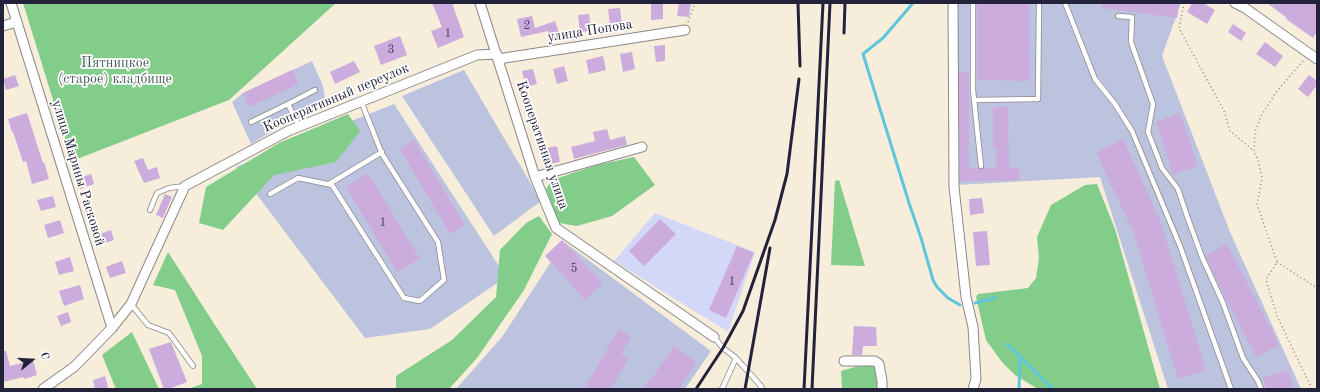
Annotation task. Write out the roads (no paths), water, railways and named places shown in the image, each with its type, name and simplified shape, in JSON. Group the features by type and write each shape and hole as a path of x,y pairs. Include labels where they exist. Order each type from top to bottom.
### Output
{"street":[{"name":"улица Марины Расковой","path":"11,3 112,328"},
{"name":"Кооперативная улица","path":"480,3 535,177 556,228 714,337"},
{"path":"953,3 954,187 966,297 973,327 976,379 973,389"},
{"path":"1235,3 1245,8 1313,56"},
{"path":"3,26 16,22"},
{"name":"улица Попова","path":"497,57 685,30"},
{"name":"Кооперативный переулок","path":"185,186 299,126 477,55 497,57"},
{"path":"535,177 642,147"},
{"path":"43,389 74,367 112,328 132,304 185,186"},
{"path":"844,361 874,361 879,364 882,389"}],"lane":[{"path":"973,3 973,90 981,166"},
{"path":"974,100 1038,99 1039,3"},
{"path":"1065,3 1095,78 1115,104 1132,131 1180,246 1230,389"},
{"path":"1118,16 1132,17 1131,42 1153,104 1148,132 1162,168 1178,189 1202,257 1223,302 1243,358 1258,381 1261,389"},
{"path":"251,122 315,90"},
{"path":"270,194 298,178 332,185 404,298 420,301 444,280 438,242 382,152 361,101"},
{"path":"288,104 299,126"},
{"path":"329,184 382,152"},
{"path":"150,210 157,193 169,188 185,186"},
{"path":"132,304 148,325 169,333 193,366"},
{"path":"714,337 736,358 762,389"},
{"path":"722,389 736,358"}],"waterway":[{"path":"913,3 883,38 863,54 933,280 937,287 948,298 960,305"},
{"path":"975,303 995,297"},
{"path":"1007,344 1053,389"},
{"path":"1019,389 1020,357"}],"railway":[{"path":"798,3 800,66"},
{"path":"804,389 823,3"},
{"path":"812,389 830,3"},
{"path":"844,33 845,3"},
{"path":"696,389 723,348 743,311 775,220 787,174 799,79"},
{"path":"745,389 770,248"}],"park label":[{"name":"Пятницкое (старое) кладбище","path":"115,72"}]}
